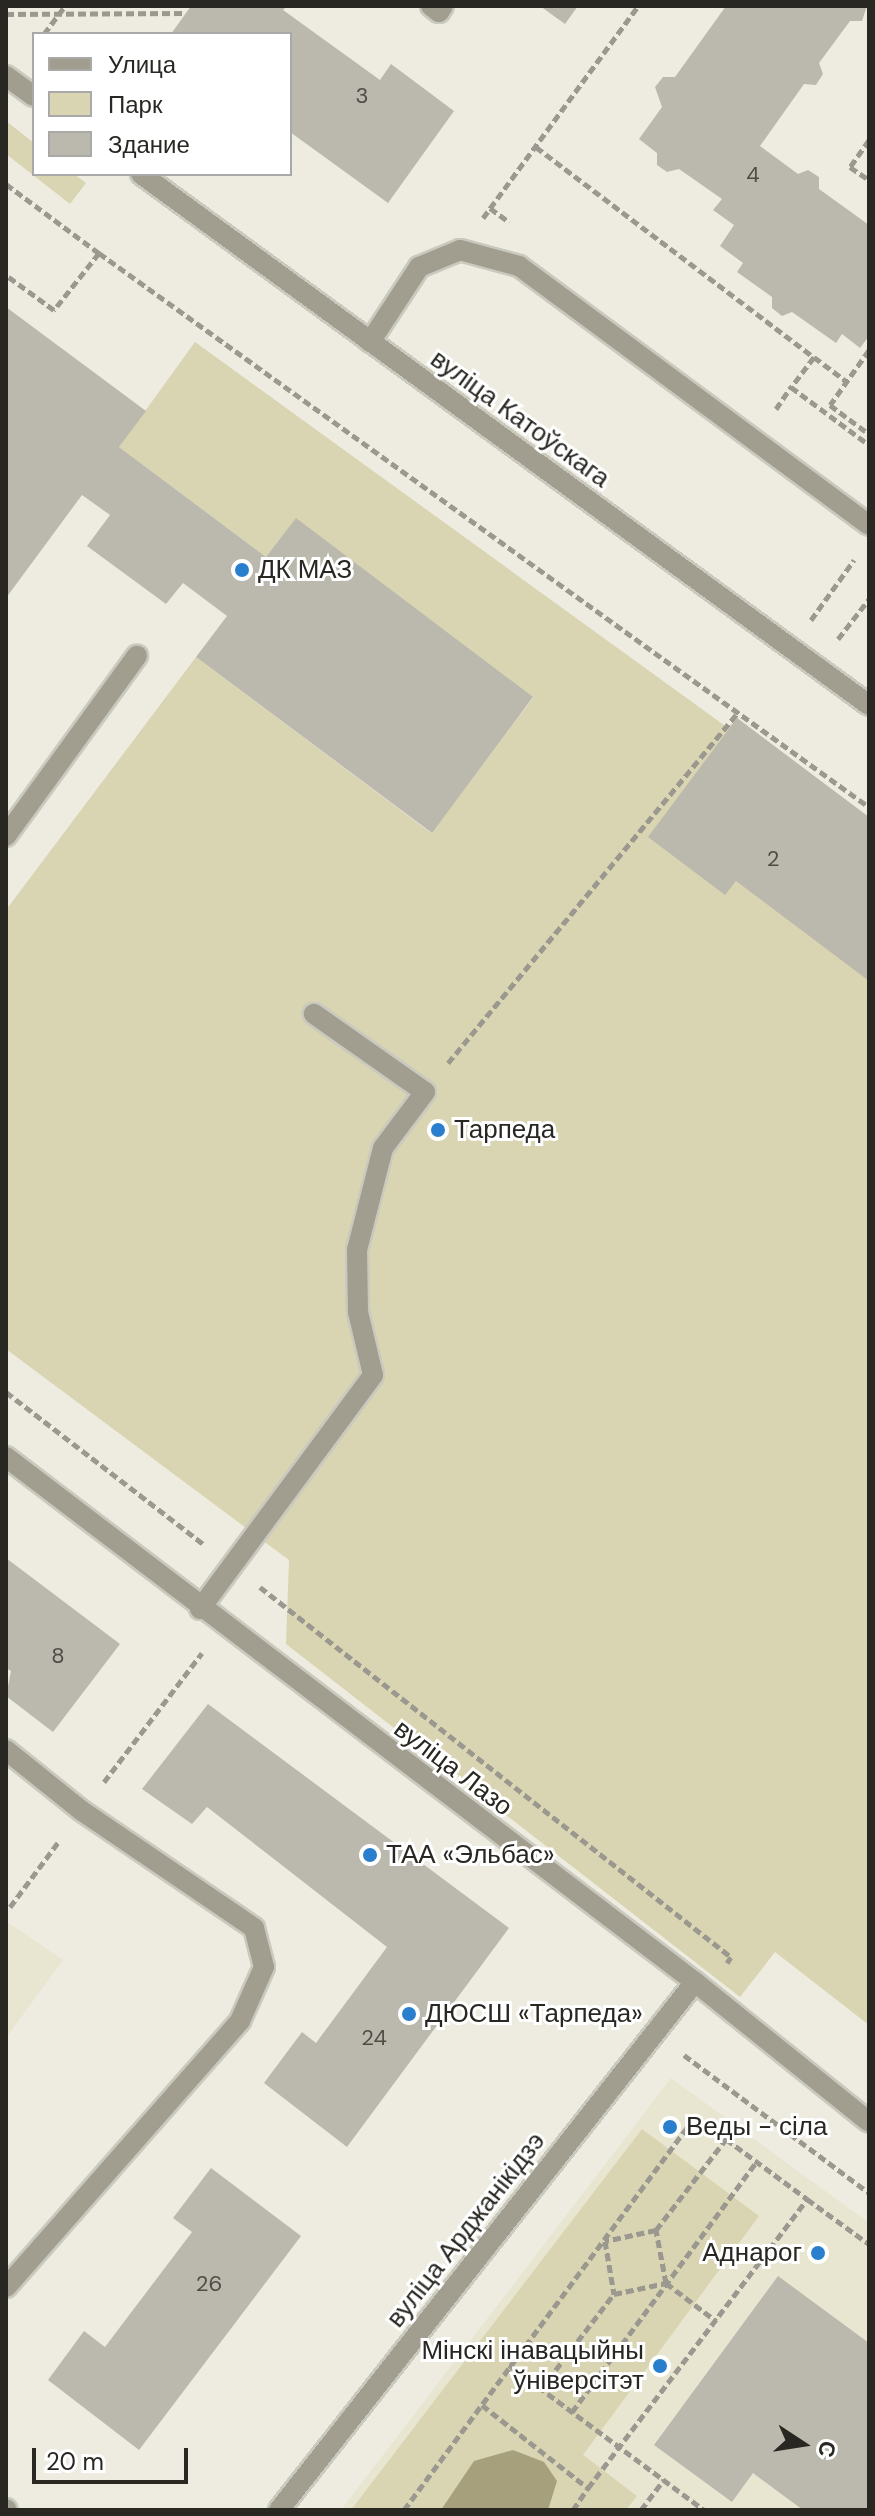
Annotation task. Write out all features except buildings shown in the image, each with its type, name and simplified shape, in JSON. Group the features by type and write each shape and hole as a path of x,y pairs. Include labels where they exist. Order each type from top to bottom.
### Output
{"street":[{"path":"431,6 439,12 443,6"},
{"path":"6,76 32,95"},
{"name":"вуліца Катоўскага","path":"144,176 869,705"},
{"path":"370,342 419,267 460,250 519,266 869,525"},
{"path":"6,836 137,656"},
{"path":"200,1609 373,1375 358,1312 357,1250 383,1148 425,1092 314,1014"},
{"name":"вуліца Лазо","path":"6,1457 223,1627 695,1982 869,2122"},
{"path":"6,1750 82,1811 254,1928 264,1967 240,2021 6,2287"},
{"name":"вуліца Арджанікідзэ","path":"279,2510 695,1982"}],"path":[{"path":"460,250 638,6"},
{"path":"46,32 63,9"},
{"path":"6,14 63,9 186,13"},
{"path":"869,140 850,167 869,180"},
{"path":"536,147 846,381"},
{"path":"6,184 869,807"},
{"path":"6,275 54,310 99,253"},
{"path":"869,350 830,405 869,434"},
{"path":"772,414 814,357"},
{"path":"791,387 869,445"},
{"path":"807,625 860,552"},
{"path":"834,644 869,599"},
{"path":"425,1092 738,712"},
{"path":"10,1907 223,1627"},
{"path":"404,2510 695,2117 869,2244"},
{"path":"605,2241 656,2230 726,2139"},
{"path":"572,2412 756,2162"},
{"path":"573,2510 807,2199"},
{"path":"656,2230 666,2283 716,2321"},
{"path":"605,2241 614,2294"},
{"path":"541,2389 614,2294 666,2283"},
{"path":"509,2365 704,2510"},
{"path":"482,2405 588,2488"},
{"path":"641,2510 664,2480"}],"shaded area":[{"path":"6,1921 63,1960 6,2038"},
{"name":"Мінскі інавацыйны ўніверсітэт","path":"671,2078 869,2223 869,2510 341,2510"},
{"path":"513,2450 544,2462 557,2481 548,2510 441,2510 474,2461"}],"green space":[{"path":"6,121 32,141 32,174 6,154"},
{"path":"34,176 77,176 86,183 70,204"},
{"name":"Тарпеда","path":"195,342 728,728 737,718 869,818 869,2025 775,1952 740,1997 286,1644 289,1560 6,1349 6,910 196,657 431,833 533,698 296,519 266,557 119,447"},
{"path":"642,2129 759,2216 583,2455 637,2496 626,2510 351,2510"}],"place":[{"name":"ДК МАЗ","path":"242,570"},
{"name":"Тарпеда","path":"438,1130"},
{"name":"ТАА «Эльбас»","path":"370,1855"},
{"name":"ДЮСШ «Тарпеда»","path":"409,2014"},
{"name":"Веды - сіла","path":"670,2127"},
{"name":"Аднарог","path":"818,2253"},
{"name":"Мінскі інавацыйны ўніверсітэт","path":"660,2366"}]}
